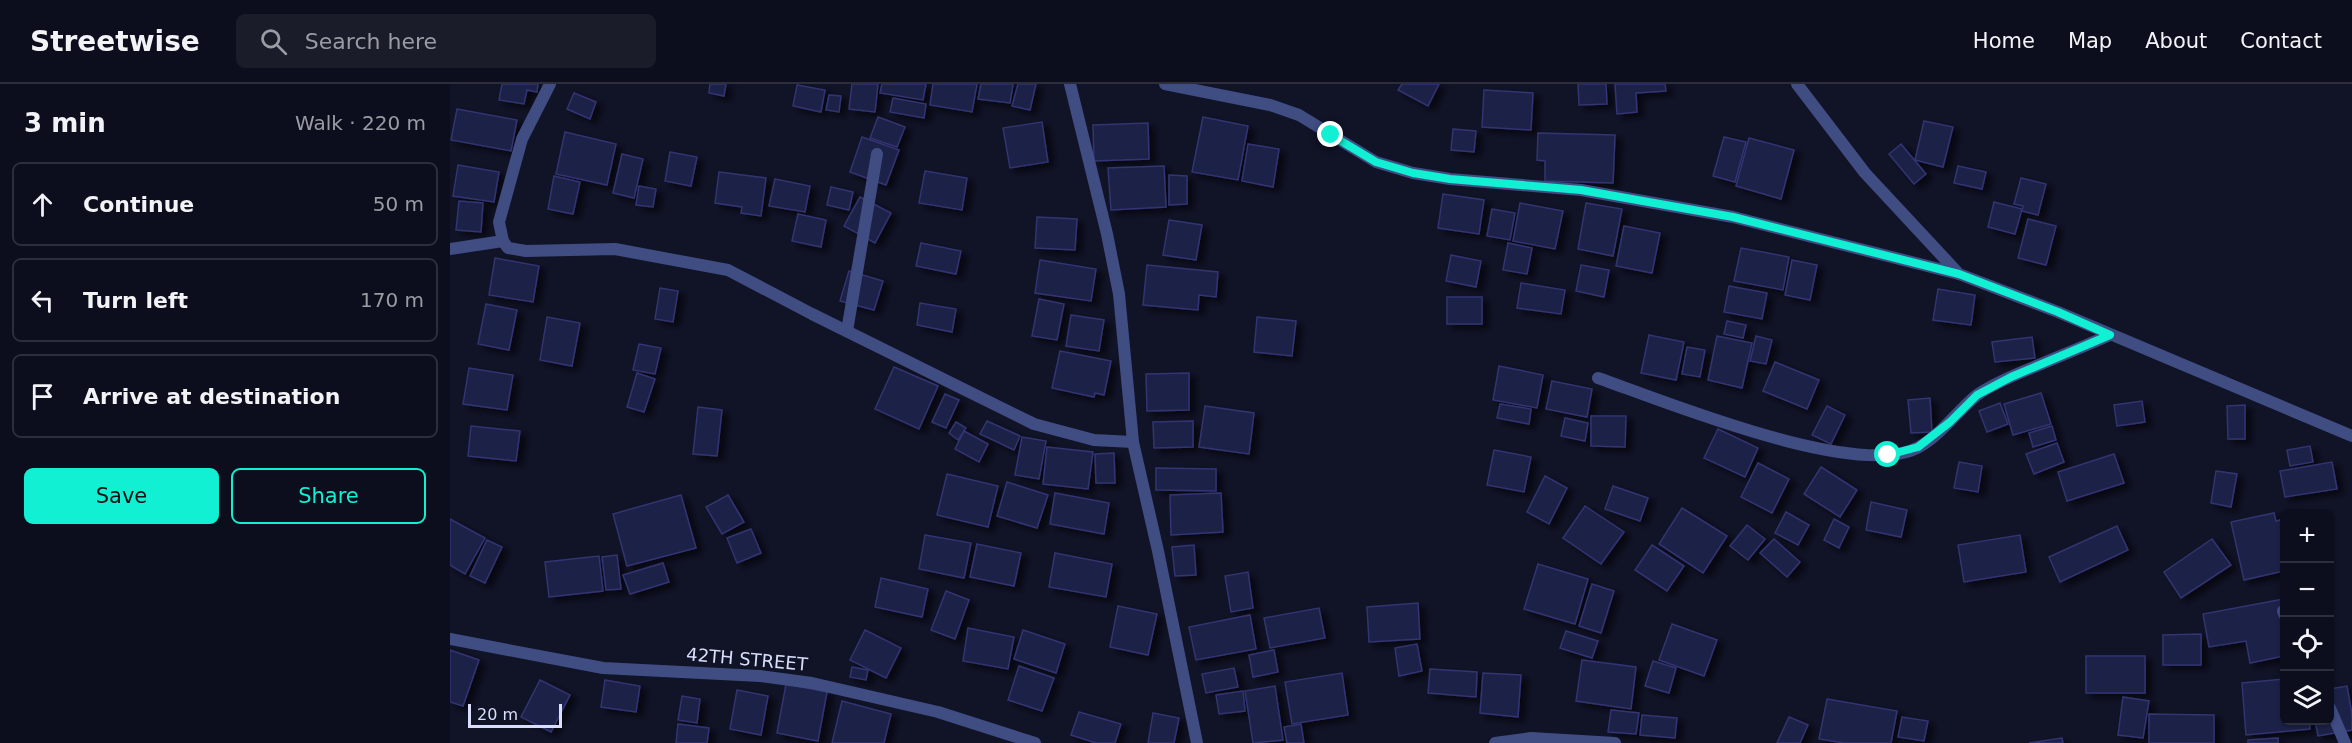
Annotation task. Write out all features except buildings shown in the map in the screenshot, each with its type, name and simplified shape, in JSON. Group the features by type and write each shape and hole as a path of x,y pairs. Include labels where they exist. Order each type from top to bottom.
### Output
{"street":[{"path":"550,84 522,139 500,222 503,241 508,248 526,251 615,249 728,270 1034,424 1094,440 1133,442"},
{"path":"1070,84 1107,234 1119,294 1133,442 1197,743"},
{"path":"1165,84 1270,105 1299,115 1376,162 1413,173 1450,179 1581,190 1733,217 1959,274 2058,312 2352,436"},
{"path":"1797,84 1865,173 1959,274"},
{"path":"847,331 877,154"},
{"path":"450,249 503,241"},
{"path":"1598,378 1772,438 1838,452 1888,455 1918,447 1950,422 1977,395 2011,377 2110,335"},
{"name":"42TH STREET","path":"450,639 603,668 760,676 812,683 938,712 1035,743"},
{"path":"2334,717 2345,743"},
{"path":"1495,743 1531,738 1615,743"}],"route":[{"path":"1331,135 1376,162 1413,173 1450,179 1581,190 1733,217 1959,274 2058,312 2110,335 2011,377 1977,395 1950,422 1918,447 1888,455"}]}
